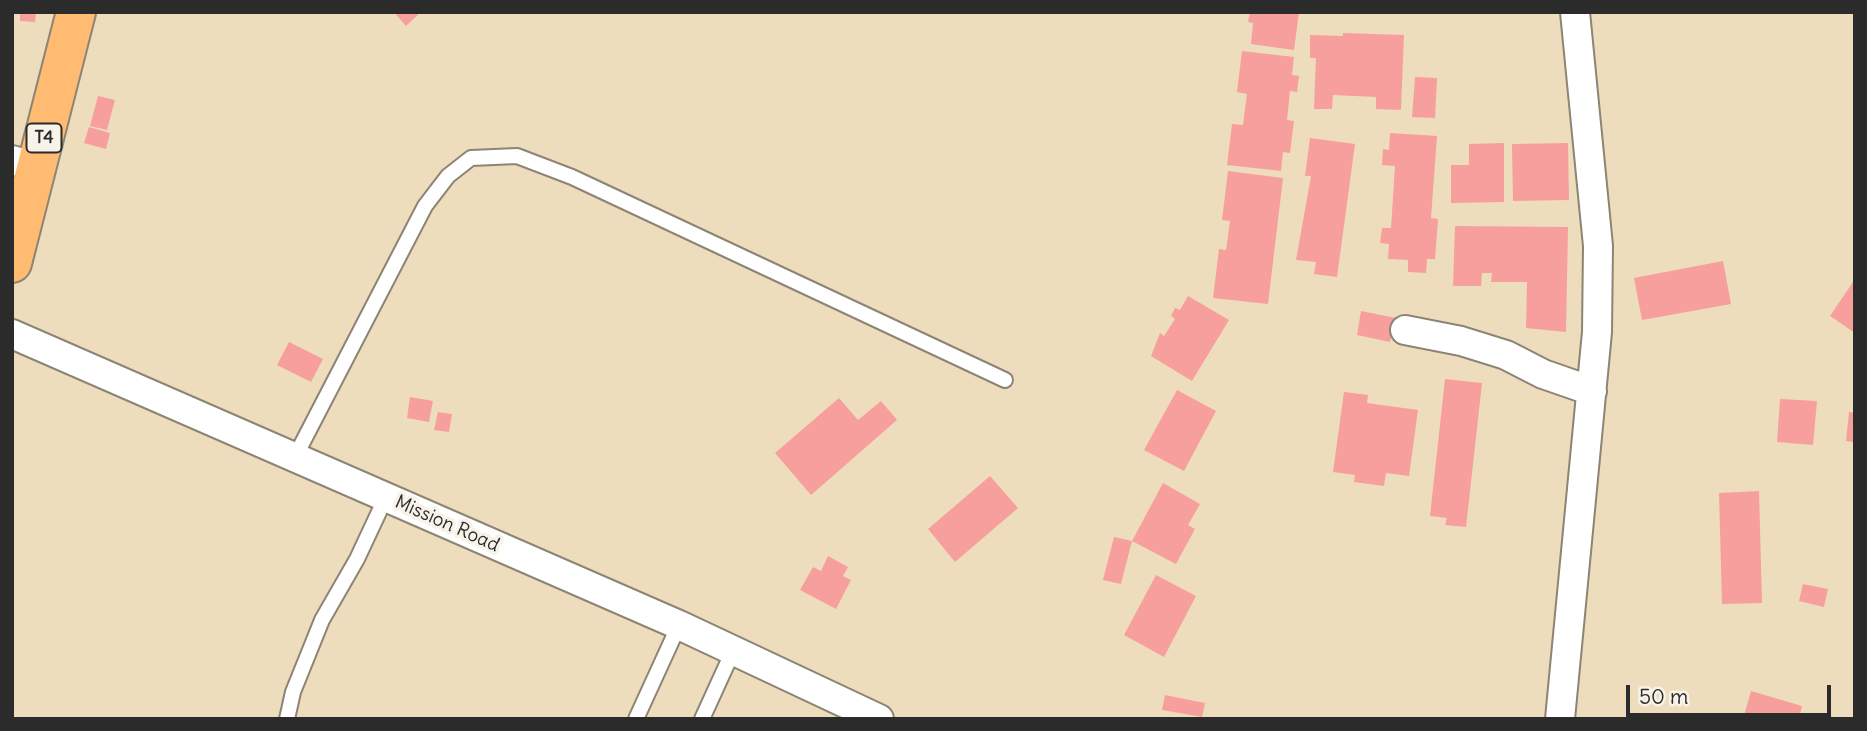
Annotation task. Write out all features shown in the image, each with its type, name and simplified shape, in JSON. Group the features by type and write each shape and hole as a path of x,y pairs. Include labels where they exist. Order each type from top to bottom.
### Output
{"highway":[{"name":"T4","path":"12,263 22,179 76,12"}],"street":[{"path":"1560,719 1592,391 1598,246 1575,12"},
{"path":"1405,330 1461,341 1506,355 1543,374 1592,391"},
{"name":"Mission Road","path":"12,334 678,625 879,719"}],"lane":[{"path":"295,457 425,206 447,176 471,158 517,156 572,177 1005,380"},
{"path":"288,719 293,692 321,620 357,559 386,497"},
{"path":"636,719 678,625"},
{"path":"702,719 733,651"}],"building":[{"path":"20,12 36,12 35,22 20,21"},
{"path":"394,12 421,12 406,26"},
{"path":"1250,12 1299,12 1294,50 1251,44 1253,23 1248,22"},
{"path":"1343,33 1404,35 1401,110 1376,109 1376,97 1333,95 1332,109 1314,109 1316,58 1310,58 1310,35 1343,36"},
{"path":"1242,51 1294,57 1292,75 1299,76 1297,92 1290,91 1287,120 1294,121 1290,153 1283,152 1281,171 1227,165 1232,124 1243,125 1247,94 1237,92"},
{"path":"1415,77 1437,78 1435,118 1412,117"},
{"path":"98,96 115,100 107,130 90,126"},
{"path":"89,127 110,133 106,149 84,143"},
{"path":"1390,133 1437,136 1431,218 1438,219 1435,259 1427,259 1426,273 1408,272 1408,260 1388,259 1389,244 1380,243 1382,228 1391,228 1395,166 1382,165 1383,149 1389,150"},
{"path":"1310,138 1355,144 1337,277 1314,274 1316,262 1296,260 1311,176 1305,176"},
{"path":"1504,143 1504,202 1451,203 1451,165 1469,165 1469,144"},
{"path":"1568,143 1569,200 1513,201 1512,144"},
{"path":"1228,171 1283,178 1268,304 1213,298 1219,249 1226,250 1230,221 1222,220"},
{"path":"1455,226 1568,227 1566,332 1526,328 1527,282 1491,282 1492,273 1482,273 1481,286 1453,286"},
{"path":"1723,261 1731,304 1642,320 1634,278"},
{"path":"1855,279 1855,333 1830,316"},
{"path":"1188,296 1229,320 1192,381 1151,356 1160,333 1164,336 1175,319 1171,316 1175,308 1180,310"},
{"path":"1361,311 1396,318 1390,342 1357,335"},
{"path":"289,342 323,359 311,382 277,365"},
{"path":"1445,379 1482,383 1466,527 1445,525 1447,518 1430,516"},
{"path":"1177,390 1216,411 1184,471 1144,450"},
{"path":"1344,392 1368,395 1367,403 1418,410 1409,476 1386,473 1384,486 1354,482 1355,475 1333,472"},
{"path":"410,397 433,401 429,422 407,418"},
{"path":"839,398 858,420 881,401 897,420 811,495 775,453"},
{"path":"1780,399 1817,401 1813,445 1777,442"},
{"path":"438,412 452,414 449,432 434,430"},
{"path":"1849,412 1855,413 1855,442 1846,441"},
{"path":"990,476 1018,508 955,562 928,529"},
{"path":"1163,483 1200,504 1188,525 1195,529 1176,564 1132,541"},
{"path":"1759,491 1762,603 1722,604 1719,493"},
{"path":"1114,537 1132,541 1121,584 1103,580"},
{"path":"828,556 848,567 843,576 851,580 836,609 800,590 813,567 821,571"},
{"path":"1156,575 1196,596 1164,657 1124,635"},
{"path":"1803,584 1828,589 1824,607 1799,601"},
{"path":"1751,691 1802,706 1799,719 1743,719"},
{"path":"1165,695 1205,703 1202,717 1162,710"}]}
